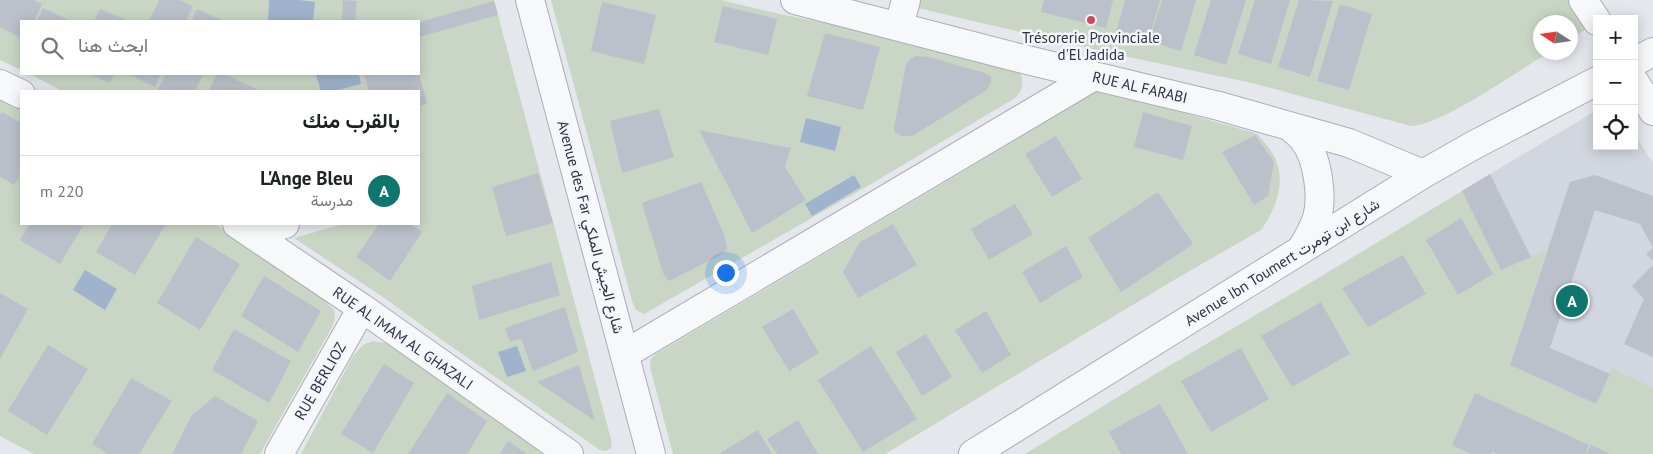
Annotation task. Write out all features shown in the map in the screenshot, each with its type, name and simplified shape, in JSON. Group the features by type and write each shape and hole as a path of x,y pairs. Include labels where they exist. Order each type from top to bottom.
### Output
{"street":[{"name":"Avenue des Far شارع الجيش الملكي","path":"530,0 651,454"},
{"name":"RUE AL FARABI","path":"795,0 1015,57 1219,106 1349,143 1423,174"},
{"path":"899,26 906,0"},
{"path":"1583,0 1593,15"},
{"path":"1638,60 1653,52"},
{"path":"625,354 1094,76"},
{"name":"Avenue Ibn Toumert شارع ابن تومرت","path":"973,454 1423,174 1474,145 1593,83"},
{"path":"0,84 20,94"},
{"path":"1638,87 1653,111"},
{"path":"1289,126 1304,140 1312,153 1320,199 1317,217 1310,236 1301,250"},
{"path":"244,229 277,225"},
{"name":"RUE AL IMAM AL GHAZALI","path":"244,229 362,308 569,454"},
{"name":"RUE BERLIOZ","path":"279,454 362,308"}],"shaded area":[{"path":"1593,112 1593,150 1638,150 1638,140 1653,163 1653,454 1466,385 1462,191"}],"green space":[{"path":"0,0 494,0 612,443 611,448 606,451 600,450 383,297 294,238 340,225 420,225 420,90 60,90 32,75 420,75 420,20 20,20 20,70 0,60"},
{"path":"551,0 721,0 865,31 1018,70 1022,78 1022,85 1015,98 871,184 644,314 636,310 632,301"},
{"path":"910,0 1578,0 1593,25 1578,34 1578,15 1533,15 1533,60 1537,60 1500,84 1441,117 1424,124 1411,126 1256,84 1105,52 909,6"},
{"path":"1097,89 1248,131 1259,136 1276,161 1280,181 1276,201 1261,230 1174,280 885,454 673,454 650,367 651,359 656,354 1011,143"},
{"path":"0,99 20,108 20,225 216,225 319,295 334,310 335,319 332,327 260,454 34,454 0,436"},
{"path":"1462,191 1501,270 1547,250 1510,365 1596,404 1612,368 1653,388 1653,454 1025,454 1157,373"},
{"path":"373,341 386,343 547,454 301,454 353,356 363,345"}],"water":[{"path":"269,0 315,2 313,20 268,20"},
{"path":"316,75 359,75 361,84 338,90 321,90"},
{"path":"806,118 841,127 835,151 800,142"},
{"path":"854,175 861,187 812,216 805,204"},
{"path":"85,270 117,289 105,310 73,290"},
{"path":"517,346 526,371 507,377 498,352"}],"building":[{"path":"0,0 33,0 42,4 34,20 20,20 20,37 0,27"},
{"path":"159,0 180,0 193,6 186,20 149,20"},
{"path":"343,0 357,1 355,20 342,20"},
{"name":"Trésorerie Provinciale d'El Jadida","path":"1044,0 1113,0 1106,28 1041,12"},
{"path":"1125,0 1160,0 1148,42 1116,32"},
{"path":"1162,0 1196,0 1181,51 1149,41"},
{"path":"1211,0 1246,0 1226,65 1194,55"},
{"path":"1255,0 1290,0 1271,64 1238,54"},
{"path":"1299,0 1333,1 1310,77 1278,67"},
{"path":"494,1 498,15 420,37 420,22"},
{"path":"602,2 656,15 644,64 591,51"},
{"path":"1340,4 1372,14 1349,90 1317,81"},
{"path":"723,6 777,19 768,55 714,42"},
{"path":"43,8 69,20 37,20"},
{"path":"100,9 127,20 94,20"},
{"path":"197,9 222,20 192,20"},
{"path":"825,33 880,47 863,110 807,96"},
{"path":"916,56 929,57 988,74 991,77 991,82 987,90 912,136 902,136 895,132 894,128 906,65 910,59"},
{"path":"91,75 114,75 110,83"},
{"path":"130,75 161,75 155,87"},
{"path":"165,75 203,75 195,90 158,89"},
{"path":"217,75 226,75 258,90 209,90"},
{"path":"364,75 419,75 427,103 420,106 420,90 369,90"},
{"path":"659,109 674,157 622,173 610,121"},
{"path":"2,112 20,122 20,174 14,185 0,177 0,116"},
{"path":"1143,112 1192,126 1183,160 1134,147"},
{"path":"699,130 791,148 785,167 806,200 752,233"},
{"path":"1255,135 1274,162 1268,196 1254,205 1222,152"},
{"path":"1056,136 1082,179 1052,197 1025,154"},
{"path":"538,173 553,223 506,236 492,187"},
{"path":"1490,174 1531,257 1501,270 1462,191"},
{"path":"1595,175 1653,196 1653,248 1640,224 1595,210 1550,348 1610,374 1596,404 1510,365 1570,182"},
{"path":"701,182 725,237 727,248 719,256 669,281 663,273 642,203"},
{"path":"1158,192 1193,244 1121,292 1088,238"},
{"path":"1015,204 1033,234 989,260 971,229"},
{"path":"1461,218 1493,274 1458,295 1426,240"},
{"path":"893,224 917,265 858,298 843,272 860,242"},
{"path":"29,225 83,225 60,264 20,240"},
{"path":"111,225 165,225 135,275 96,252"},
{"path":"378,225 412,225 422,232 390,281 356,257"},
{"path":"196,237 240,264 200,330 157,303"},
{"path":"1066,246 1083,277 1040,303 1022,272"},
{"path":"1653,248 1653,261 1646,254"},
{"path":"1403,255 1426,294 1368,327 1342,288"},
{"path":"551,262 560,295 479,320 472,286"},
{"path":"1653,265 1653,357 1624,344 1644,299 1632,286"},
{"path":"264,276 321,311 298,352 241,316"},
{"path":"0,293 28,309 0,359"},
{"path":"1321,302 1350,354 1292,387 1261,336"},
{"path":"565,307 578,352 533,371 521,338 510,342 505,328"},
{"path":"793,309 819,353 789,371 762,327"},
{"path":"986,311 1011,355 982,373 955,330"},
{"path":"234,329 291,361 269,403 212,370"},
{"path":"926,334 952,377 922,396 896,352"},
{"path":"48,345 88,369 47,435 8,411"},
{"path":"871,346 917,419 863,452 818,380"},
{"path":"1241,348 1269,399 1211,432 1181,381"},
{"path":"384,364 414,383 373,453 341,434"},
{"path":"579,365 595,421 537,382"},
{"path":"131,378 172,401 139,454 108,454 92,444"},
{"path":"447,393 487,421 467,454 408,454"},
{"path":"1475,393 1589,445 1585,454 1497,454 1492,452 1491,454 1471,454 1452,445"},
{"path":"215,396 258,421 241,454 172,454 192,415"},
{"path":"1160,404 1188,454 1121,454 1109,432"},
{"path":"798,420 818,454 777,454 767,439"},
{"path":"758,430 772,454 719,454"},
{"path":"508,441 527,454 500,454"},
{"path":"1591,445 1610,454 1586,454"}],"place":[{"name":"Trésorerie Provinciale d'El Jadida","path":"1091,20"},
{"name":"L'Ange Bleu","path":"1572,301"}]}
